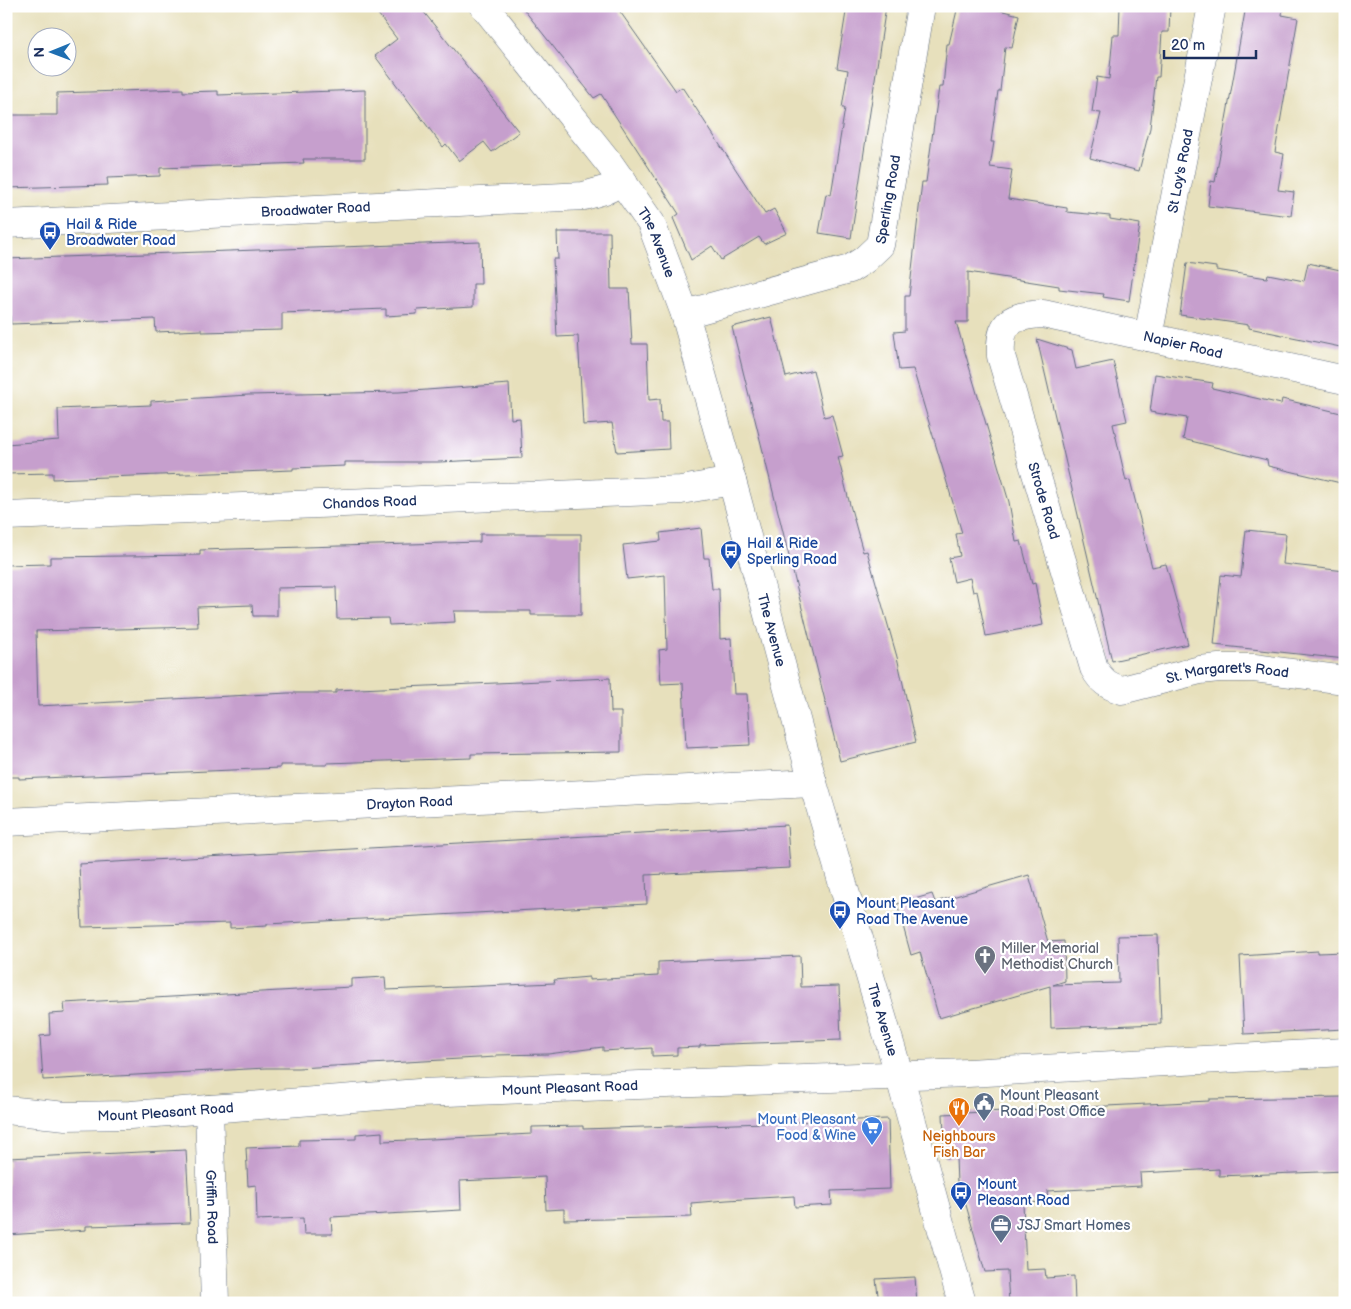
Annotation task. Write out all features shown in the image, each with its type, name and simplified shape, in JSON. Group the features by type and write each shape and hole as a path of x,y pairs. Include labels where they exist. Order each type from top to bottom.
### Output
{"street":[{"name":"The Avenue","path":"484,6 623,181 651,223 685,314 695,345 812,783 899,1074 962,1303"},
{"name":"Sperling Road","path":"685,314 850,269 880,245 921,6"},
{"name":"St Loy's Road","path":"1148,337 1212,6"},
{"name":"Broadwater Road","path":"6,224 584,196 608,190 623,181"},
{"name":"Napier Road","path":"1022,315 1043,314 1345,380"},
{"name":"Strode Road","path":"1022,315 1010,320 1003,329 1000,343 1001,356 1094,668 1100,680 1111,687"},
{"name":"Chandos Road","path":"6,516 681,490 732,482"},
{"name":"St. Margaret's Road","path":"1111,687 1122,690 1200,670 1236,667 1345,680"},
{"name":"Drayton Road","path":"6,822 812,783"},
{"name":"Mount Pleasant Road","path":"6,1110 76,1116 130,1115 419,1093 899,1074 968,1073 1345,1052"},
{"name":"Griffin Road","path":"210,1109 215,1303"}],"building":[{"path":"372,6 419,6 519,132 492,152 484,142 459,161 446,144 443,147 375,56 397,39"},
{"path":"521,6 616,6 676,91 682,87 765,214 774,209 787,233 764,244 759,237 721,260 712,246 691,260 673,218 679,214 601,94 594,98"},
{"path":"847,6 886,6 851,238 819,233 826,194 831,195 845,108 842,108 848,70 837,68"},
{"path":"958,6 983,6 1019,15 1012,48 1005,47 991,142 994,142 990,167 1012,170 1008,199 1067,208 1067,212 1110,216 1110,219 1140,224 1129,301 1103,297 1104,294 1059,289 1059,286 968,272 968,322 956,322 1009,502 1016,542 1021,541 1032,584 1035,583 1043,625 986,636 977,591 973,592 970,578 954,582 949,558 960,556 956,534 962,533 913,369 899,370 894,332 905,331 905,296 909,296 922,182 926,182 939,87 943,87 947,44 949,44"},
{"path":"1120,6 1170,6 1169,32 1162,32 1159,77 1156,77 1150,128 1139,171 1090,158 1101,113 1092,112 1097,77 1109,79 1113,35 1119,35"},
{"path":"1246,6 1283,6 1282,15 1298,18 1275,152 1284,154 1278,190 1294,192 1291,216 1208,206 1211,181 1215,182"},
{"path":"183,89 183,92 218,91 218,95 365,90 365,159 303,159 304,163 160,168 160,176 107,178 108,185 6,188 6,115 57,115 57,93"},
{"path":"557,232 610,232 611,289 629,289 632,344 647,344 649,400 660,399 661,422 668,422 669,449 617,452 612,423 583,425 578,336 557,337 553,259 558,259"},
{"path":"480,242 481,284 473,284 473,307 417,310 417,314 386,316 386,309 282,313 282,330 202,332 202,330 156,332 155,319 11,324 10,311 6,311 6,259"},
{"path":"1187,263 1216,267 1216,270 1267,278 1268,274 1304,281 1308,263 1345,271 1345,348 1249,328 1249,325 1180,315"},
{"path":"771,317 786,377 813,370 824,417 832,415 843,456 838,457 850,505 863,552 867,551 897,657 916,742 840,761 732,327"},
{"path":"1037,339 1072,350 1076,369 1113,361 1127,421 1113,424 1126,481 1130,480 1152,567 1166,564 1188,644 1112,661"},
{"path":"1155,374 1213,383 1212,388 1281,404 1282,399 1345,414 1345,484 1268,466 1267,460 1183,439 1187,418 1150,412"},
{"path":"509,384 511,419 520,418 522,458 439,462 345,462 345,466 293,468 293,470 53,479 53,473 6,474 6,444 59,440 58,409 151,405 151,401 248,395 399,392"},
{"path":"701,528 704,558 709,558 712,589 719,589 720,639 731,638 734,694 747,694 750,745 686,748 683,683 661,684 659,650 667,649 665,575 627,579 623,545 661,541 660,533"},
{"path":"1246,530 1286,534 1283,564 1345,571 1345,659 1214,645 1221,575 1241,577"},
{"path":"480,534 581,534 581,615 531,615 531,611 454,611 455,622 389,625 388,618 337,619 336,587 277,588 277,616 253,616 252,605 197,607 198,627 36,631 38,706 288,693 336,693 336,690 610,678 611,712 621,712 621,752 471,754 471,758 327,763 327,765 280,765 280,768 19,779 19,777 6,777 6,565 50,564 50,557 200,555 200,550 480,542"},
{"path":"787,825 790,868 646,875 647,904 267,924 267,926 230,928 230,923 82,927 79,864"},
{"path":"1029,875 1048,942 1064,941 1065,981 1053,985 1119,983 1118,936 1158,935 1161,1024 1051,1028 1050,986 939,1018 920,952 911,955 897,904 932,894 935,902"},
{"path":"1318,951 1318,953 1345,952 1345,1029 1244,1034 1240,956"},
{"path":"800,956 801,987 839,986 841,1040 700,1045 700,1047 677,1048 677,1055 652,1056 652,1048 603,1051 603,1047 548,1054 496,1055 496,1057 298,1068 266,1068 43,1080 40,1036 50,1035 49,1014 65,1013 64,1003 351,987 351,979 385,977 386,990 555,983 554,980 589,977 589,980 658,976 658,962"},
{"path":"1345,1097 1345,1171 1219,1176 1219,1169 1140,1173 1141,1186 1047,1191 1048,1202 1023,1203 1026,1270 1045,1269 1046,1278 1074,1276 1075,1303 1009,1303 1007,1271 985,1272 960,1184 957,1184 956,1157 945,1158 943,1114 1209,1101 1209,1099"},
{"path":"888,1119 890,1189 831,1191 832,1205 795,1207 794,1196 691,1203 692,1217 564,1220 564,1209 546,1210 545,1177 460,1181 461,1210 331,1217 332,1234 304,1234 303,1218 257,1220 256,1185 248,1186 246,1148 299,1146 299,1140 356,1139 356,1134 382,1132 382,1141 532,1134 532,1127 583,1126 583,1129"},
{"path":"186,1150 190,1223 86,1226 86,1230 6,1235 8,1158"},
{"path":"915,1277 917,1303 879,1303 876,1279"}],"place":[{"name":"Hail & Ride Broadwater Road","path":"50,251"},
{"name":"Hail & Ride Sperling Road","path":"731,570"},
{"name":"Mount Pleasant Road The Avenue","path":"840,930"},
{"name":"Miller Memorial Methodist Church","path":"985,975"},
{"name":"Mount Pleasant Road Post Office","path":"984,1122"},
{"name":"Neighbours Fish Bar","path":"959,1127"},
{"name":"Mount Pleasant Food & Wine","path":"872,1146"},
{"name":"Mount Pleasant Road","path":"961,1211"},
{"name":"JSJ Smart Homes","path":"1001,1244"}]}
